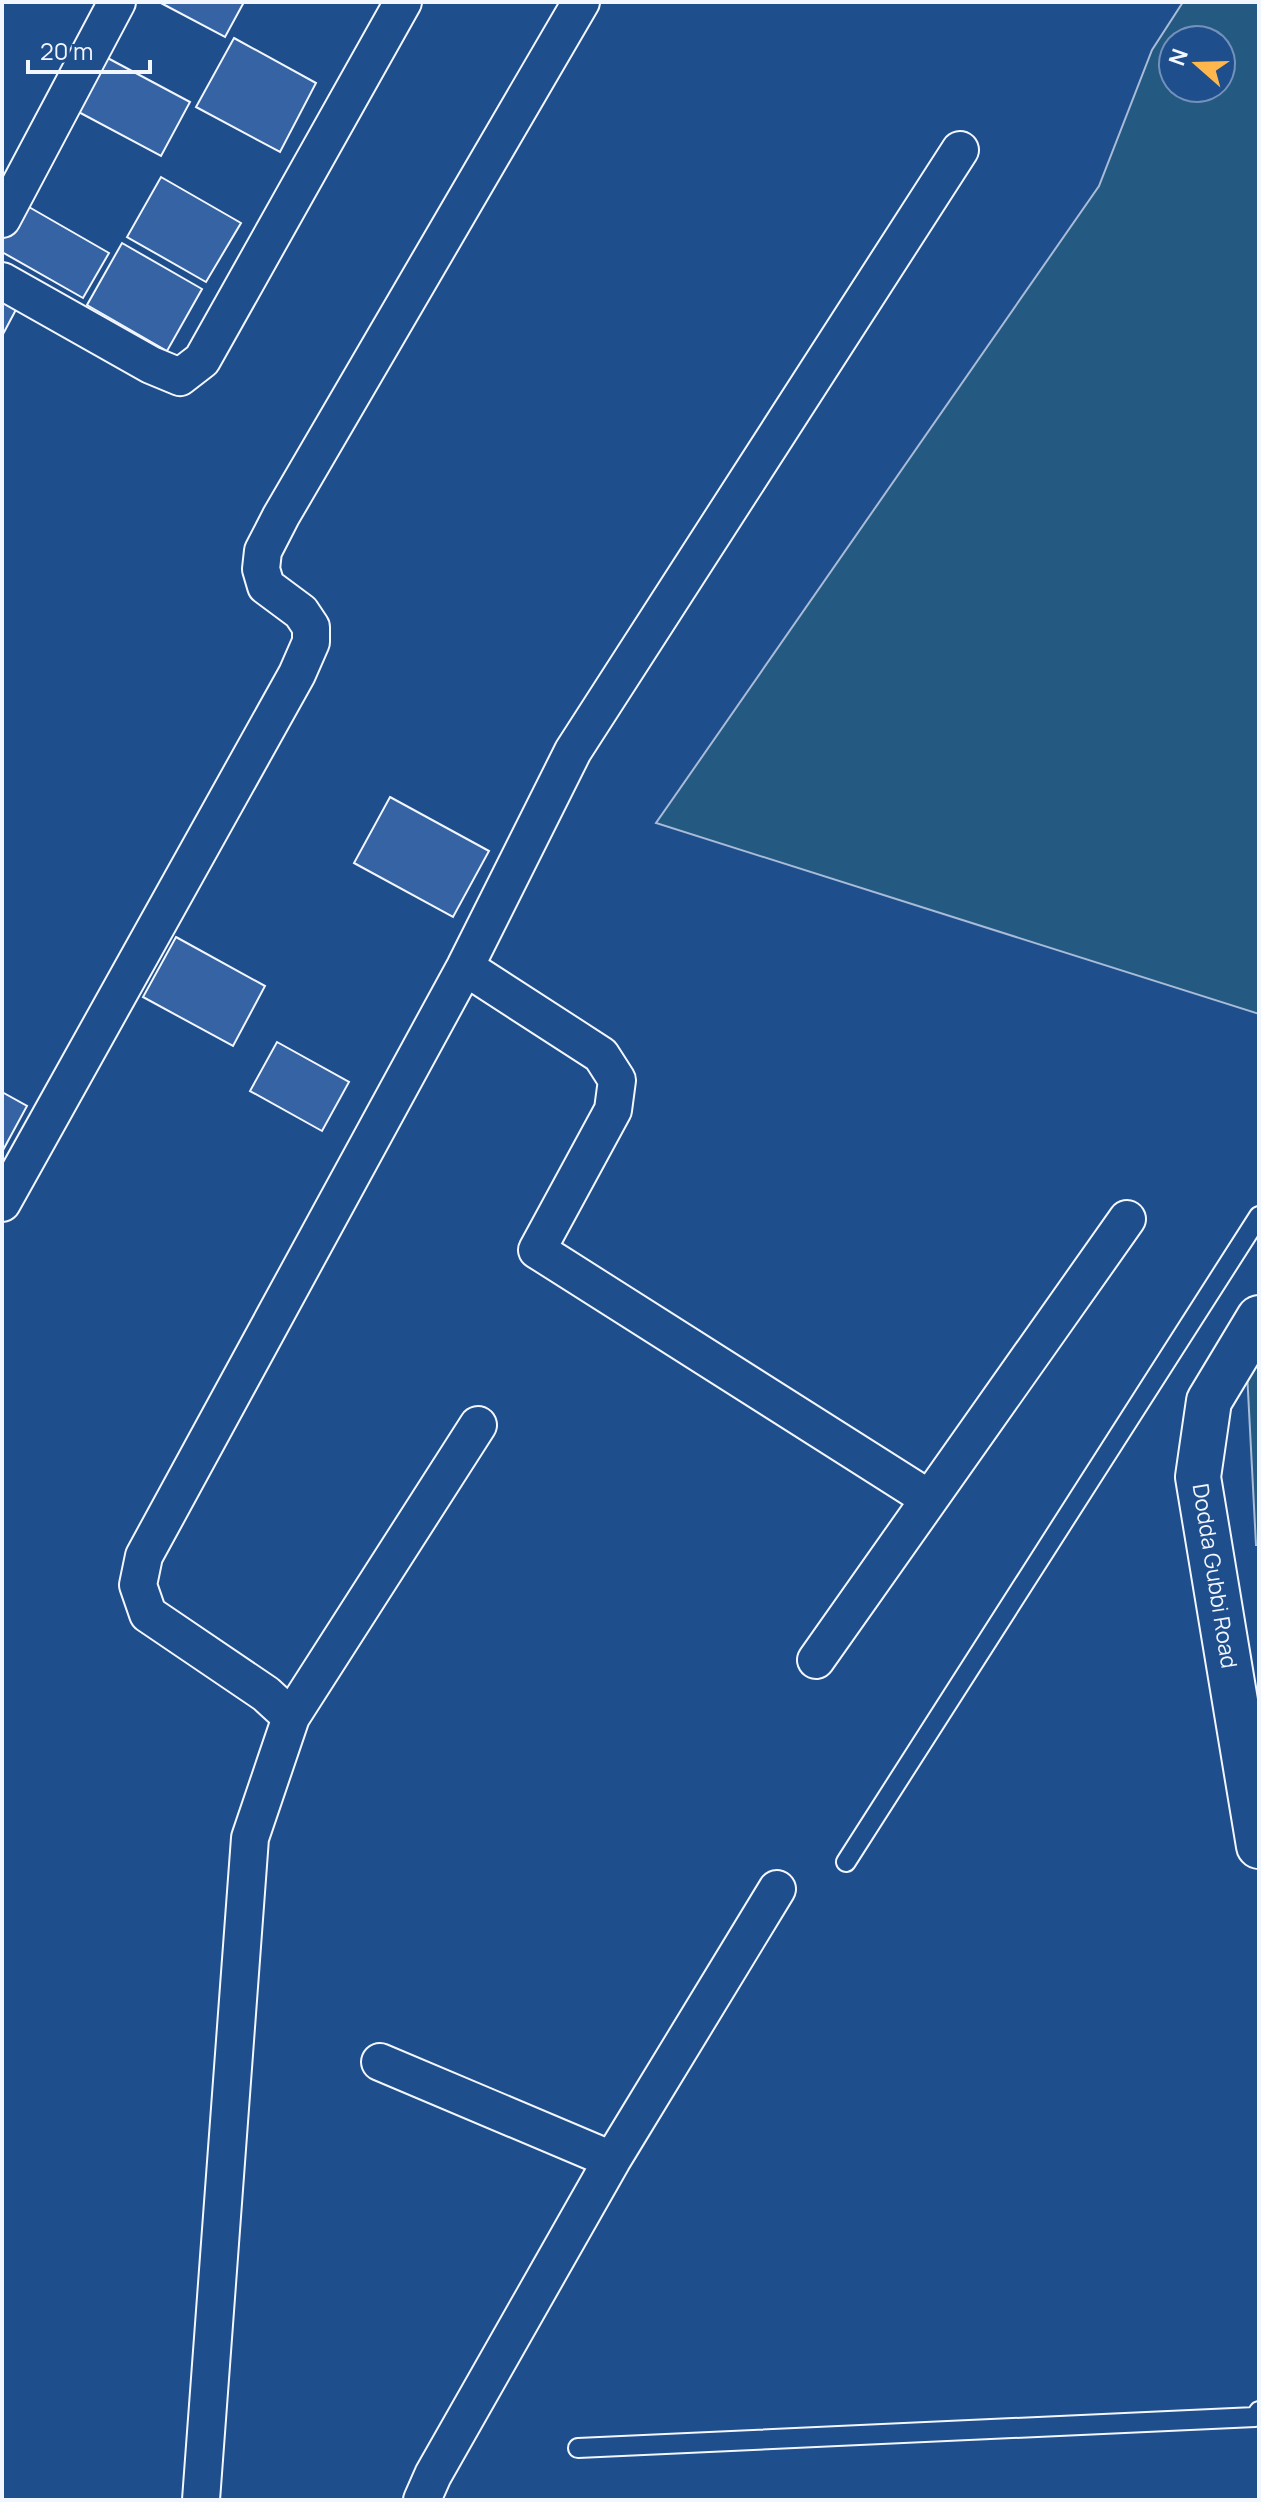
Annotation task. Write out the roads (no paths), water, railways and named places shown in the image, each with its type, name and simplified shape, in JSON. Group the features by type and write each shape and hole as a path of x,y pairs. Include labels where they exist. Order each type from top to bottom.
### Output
{"street":[{"path":"2,219 117,2"},
{"path":"2,281 151,365 180,377 202,360 403,2"},
{"path":"2,1203 297,674 311,642 311,627 301,612 266,586 261,569 263,551 581,2"},
{"path":"291,1717 266,1694 148,1614 138,1585 144,1556 465,967 573,751 960,150"},
{"path":"465,967 601,1055 617,1080 613,1110 537,1250 928,1498"},
{"path":"816,1660 1127,1219"},
{"name":"Dodda Gubbi Road","path":"1259,1318 1209,1401 1198,1477 1249,1725 1259,1846"},
{"path":"201,2500 250,1838 291,1717 478,1425"},
{"path":"422,2500 433,2475 612,2160 777,1889"},
{"path":"380,2062 612,2160"}],"lane":[{"path":"846,1862 1259,1216"},
{"path":"578,2448 1255,2417 1259,2411"}]}
